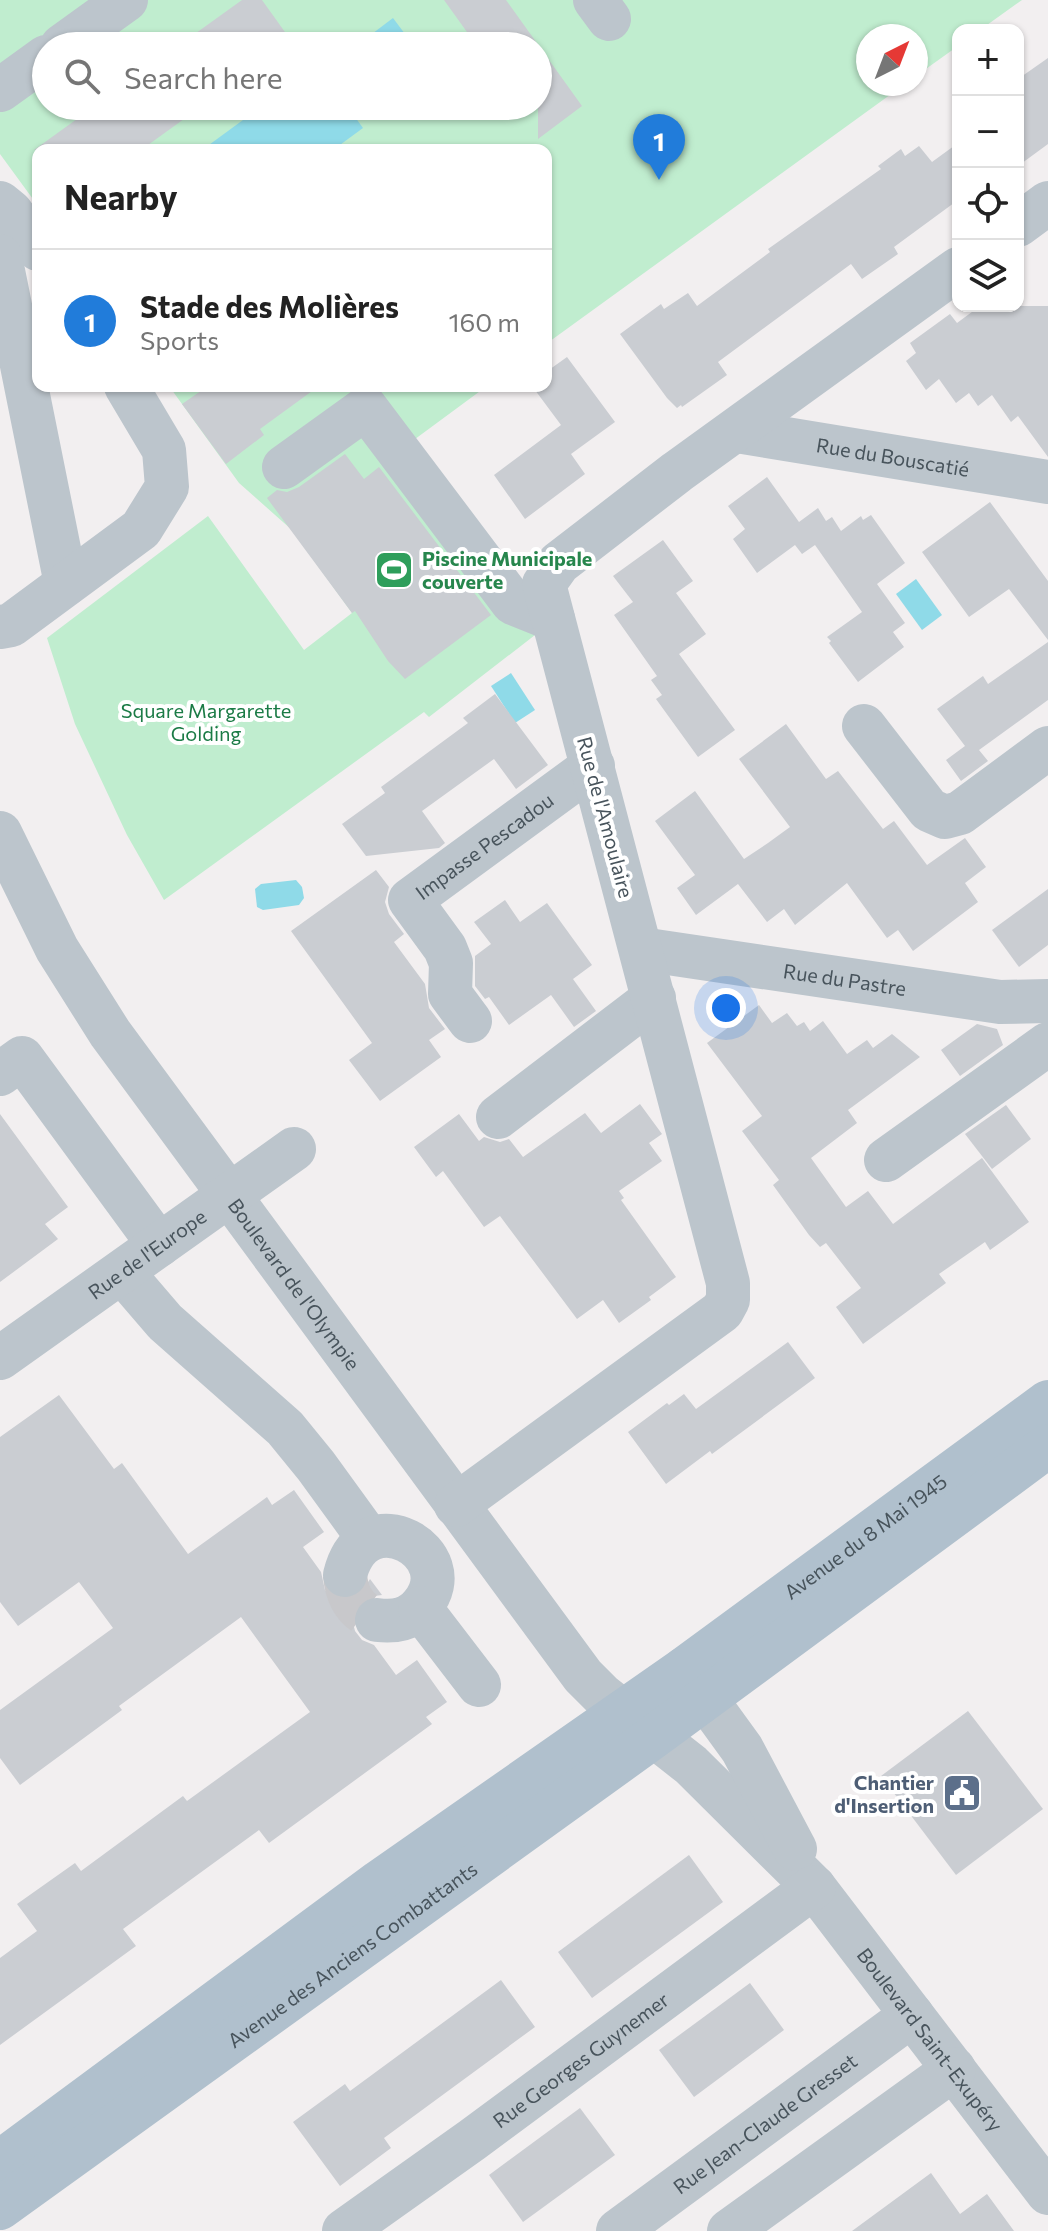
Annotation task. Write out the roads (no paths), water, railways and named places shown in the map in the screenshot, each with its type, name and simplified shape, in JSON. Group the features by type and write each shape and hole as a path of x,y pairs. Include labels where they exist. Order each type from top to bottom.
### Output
{"main road":[{"name":"Avenue du 8 Mai 1945","path":"695,1684 961,1463 1045,1414"},
{"name":"Avenue du 8 Mai 1945","path":"695,1684 1045,1414"},
{"name":"Avenue des Anciens Combattants","path":"0,2208 695,1684"},
{"name":"Avenue des Anciens Combattants","path":"0,2162 379,1882 640,1723"}],"street":[{"path":"81,32 126,0"},
{"path":"0,90 32,67"},
{"path":"0,203 11,212 32,241"},
{"path":"1024,221 1048,203"},
{"path":"0,256 66,584"},
{"name":"Rue de l'Amoulaire","path":"456,1505 722,1311 728,1300 728,1283 544,584 559,563 677,472 952,273"},
{"path":"0,627 11,625 141,529 167,487 164,450 130,392"},
{"path":"284,467 366,408 513,603 553,619"},
{"name":"Rue du Bouscatié","path":"737,431 1048,482"},
{"path":"864,726 929,810 945,817 960,813 1048,748"},
{"name":"Impasse Pescadou","path":"470,1021 450,994 451,963 445,948 410,900 593,766"},
{"name":"Boulevard de l'Olympie","path":"3,850 57,949 110,1033 228,1196 583,1676 602,1695 640,1723"},
{"name":"Rue du Pastre","path":"641,949 1000,1002 1048,1001"},
{"path":"498,1117 654,998"},
{"path":"886,1160 1048,1044"},
{"path":"0,1074 22,1058 159,1245"},
{"name":"Rue de l'Europe","path":"0,1358 294,1149"},
{"path":"122,1272 165,1322 285,1428 369,1539"},
{"path":"345,1575 349,1560 357,1548 369,1539 384,1535 399,1536 422,1551 432,1576 431,1589 420,1608 404,1619 391,1622 377,1620"},
{"path":"420,1608 479,1685"},
{"name":"Boulevard Saint-Exupéry","path":"695,1684 751,1764 814,1887"},
{"name":"Boulevard Saint-Exupéry","path":"640,1723 691,1765 814,1887 1048,2193"},
{"name":"Rue Georges Guynemer","path":"344,2231 814,1887"},
{"name":"Rue Jean-Claude Gresset","path":"618,2231 912,2015"},
{"path":"729,2231 954,2069"}],"water":[{"path":"393,18 404,32 374,32"},
{"path":"243,120 357,120 363,128 341,144 210,144"},
{"path":"916,579 942,615 922,630 896,594"},
{"path":"511,673 535,710 515,723 491,686"},
{"path":"296,880 302,887 304,898 299,905 263,910 257,907 255,889 261,884"}],"tunnel":[{"path":"345,1575 354,1603 377,1620"}],"place":[{"name":"Stade des Molières","path":"659,180"},
{"name":"Piscine Municipale couverte","path":"394,570"},
{"name":"Chantier d'Insertion","path":"962,1793"}],"park label":[{"name":"Square Margarette Golding","path":"206,722"}]}
